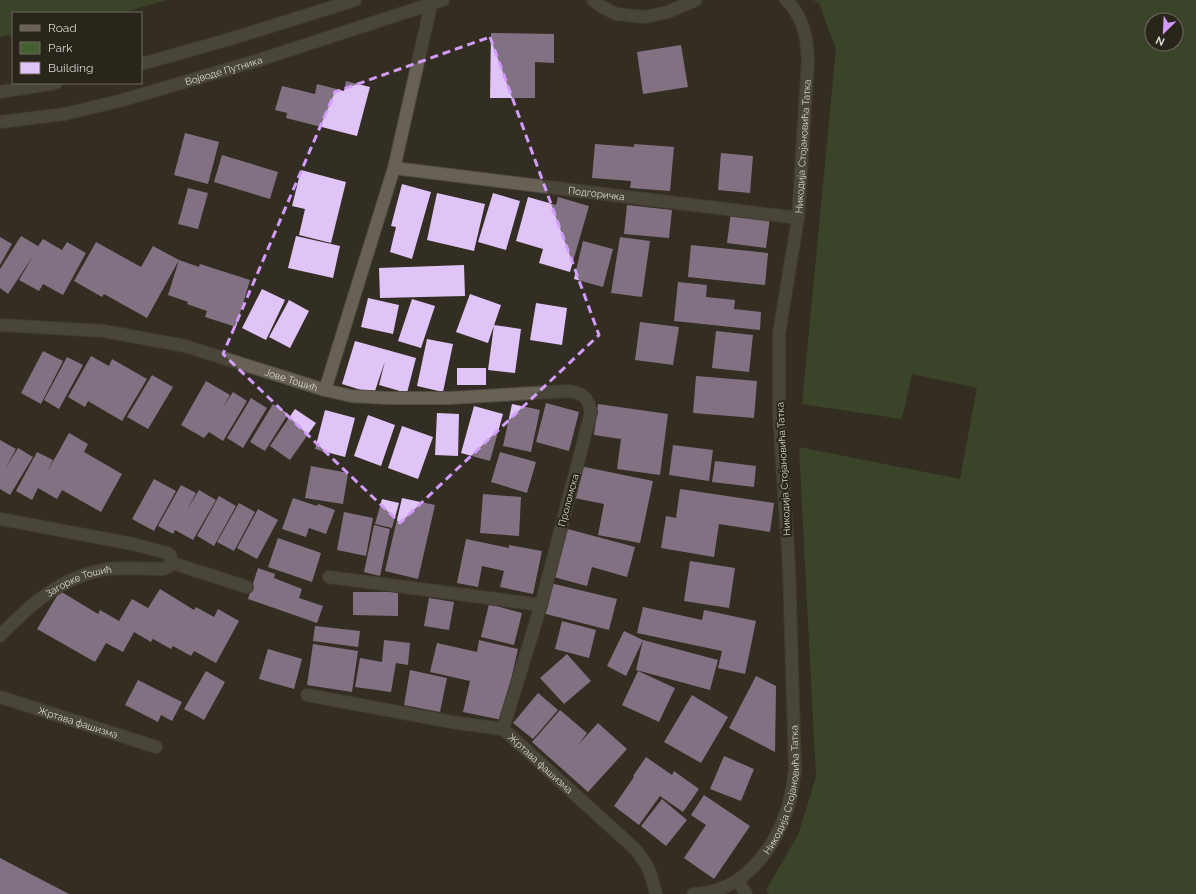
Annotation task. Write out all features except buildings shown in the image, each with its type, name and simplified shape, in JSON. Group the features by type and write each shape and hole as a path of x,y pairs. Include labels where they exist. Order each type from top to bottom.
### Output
{"street":[{"path":"142,64 226,40 355,0"},
{"name":"Војводе Путника","path":"0,122 65,114 123,100 259,60 443,0"},
{"path":"593,0 616,14 645,17 668,12 696,0"},
{"name":"Никодија Стојановића Татка","path":"694,894 711,892 738,881 754,867 768,850 779,831 787,811 791,798 795,771 789,566 779,407 779,333 798,218 808,71 808,48 800,18 793,7 786,0"},
{"path":"325,390 394,168 431,5"},
{"path":"0,92 50,84"},
{"name":"Подгоричка","path":"394,168 798,218"},
{"name":"Јове Тошић","path":"0,325 104,331 185,346 325,390 351,396 388,398 448,398 570,391 579,393 585,397"},
{"name":"Проломска","path":"503,729 541,605 591,412 585,397"},
{"path":"0,519 133,544 167,553 170,555 172,563 247,587"},
{"name":"Загорке Тошић","path":"0,636 42,597 64,583 107,569 163,569 171,566 172,563"},
{"path":"329,577 541,605"},
{"name":"Жртава фашизма","path":"307,695 457,723 503,729 635,849 645,861 650,872 656,894"},
{"name":"Жртава фашизма","path":"0,697 156,747"},
{"path":"738,881 746,894"}],"highlighted area":[{"path":"490,37 599,335 400,523 223,354 335,92"}],"green space":[{"path":"0,0 167,0 123,12 12,12 12,35 0,37"},
{"path":"813,0 1196,0 1196,894 769,894 766,890 798,835 816,777 799,447 960,479 977,388 912,374 902,419 802,404 836,49 819,3"}]}
